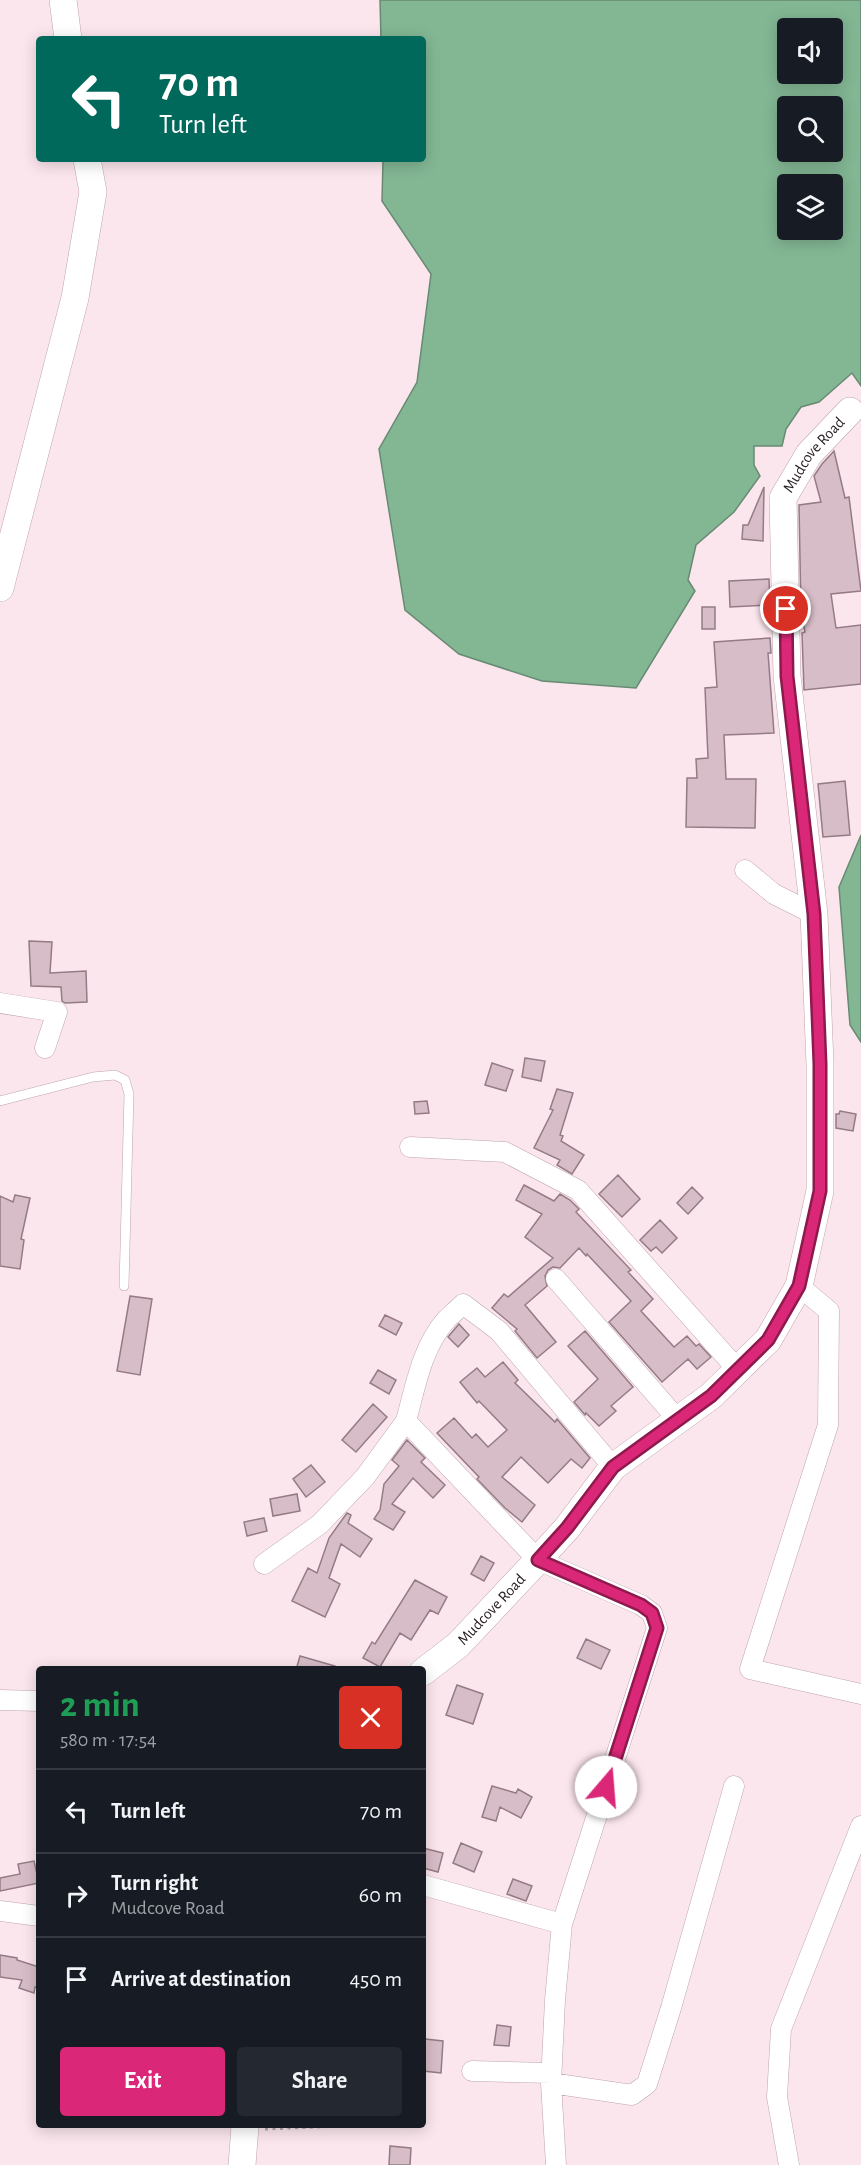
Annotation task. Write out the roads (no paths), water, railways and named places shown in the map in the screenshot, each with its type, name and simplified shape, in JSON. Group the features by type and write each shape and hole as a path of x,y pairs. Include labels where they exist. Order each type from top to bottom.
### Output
{"street":[{"path":"63,0 68,36"},
{"path":"0,588 75,298 93,192 88,162"},
{"name":"Mudcove Road","path":"426,1670 458,1645 538,1560 567,1528 613,1467 711,1396 768,1340 799,1286 820,1191 820,1064 814,914 787,676 783,498 809,454 850,411"},
{"path":"746,870 774,894 814,914"},
{"path":"0,1003 57,1012 45,1048"},
{"path":"410,1147 505,1152 578,1190 738,1370"},
{"path":"556,1279 678,1420"},
{"path":"799,1286 829,1311 828,1425 750,1669 861,1694"},
{"path":"264,1564 327,1516 365,1478 406,1421 427,1351 444,1322 463,1304 499,1331 613,1467"},
{"path":"406,1421 538,1560 641,1605 652,1613 657,1628 562,1924 551,2078 556,2165"},
{"path":"0,1700 36,1701"},
{"path":"472,2071 551,2078 632,2095 647,2084 734,1786"},
{"path":"789,2165 777,2097 781,2029 861,1826"},
{"path":"426,1886 562,1924"},
{"path":"0,1911 36,1916"},
{"path":"243,2165 245,2128"}],"lane":[{"path":"0,1101 93,1077 114,1075 125,1080 129,1095 124,1286"}]}
